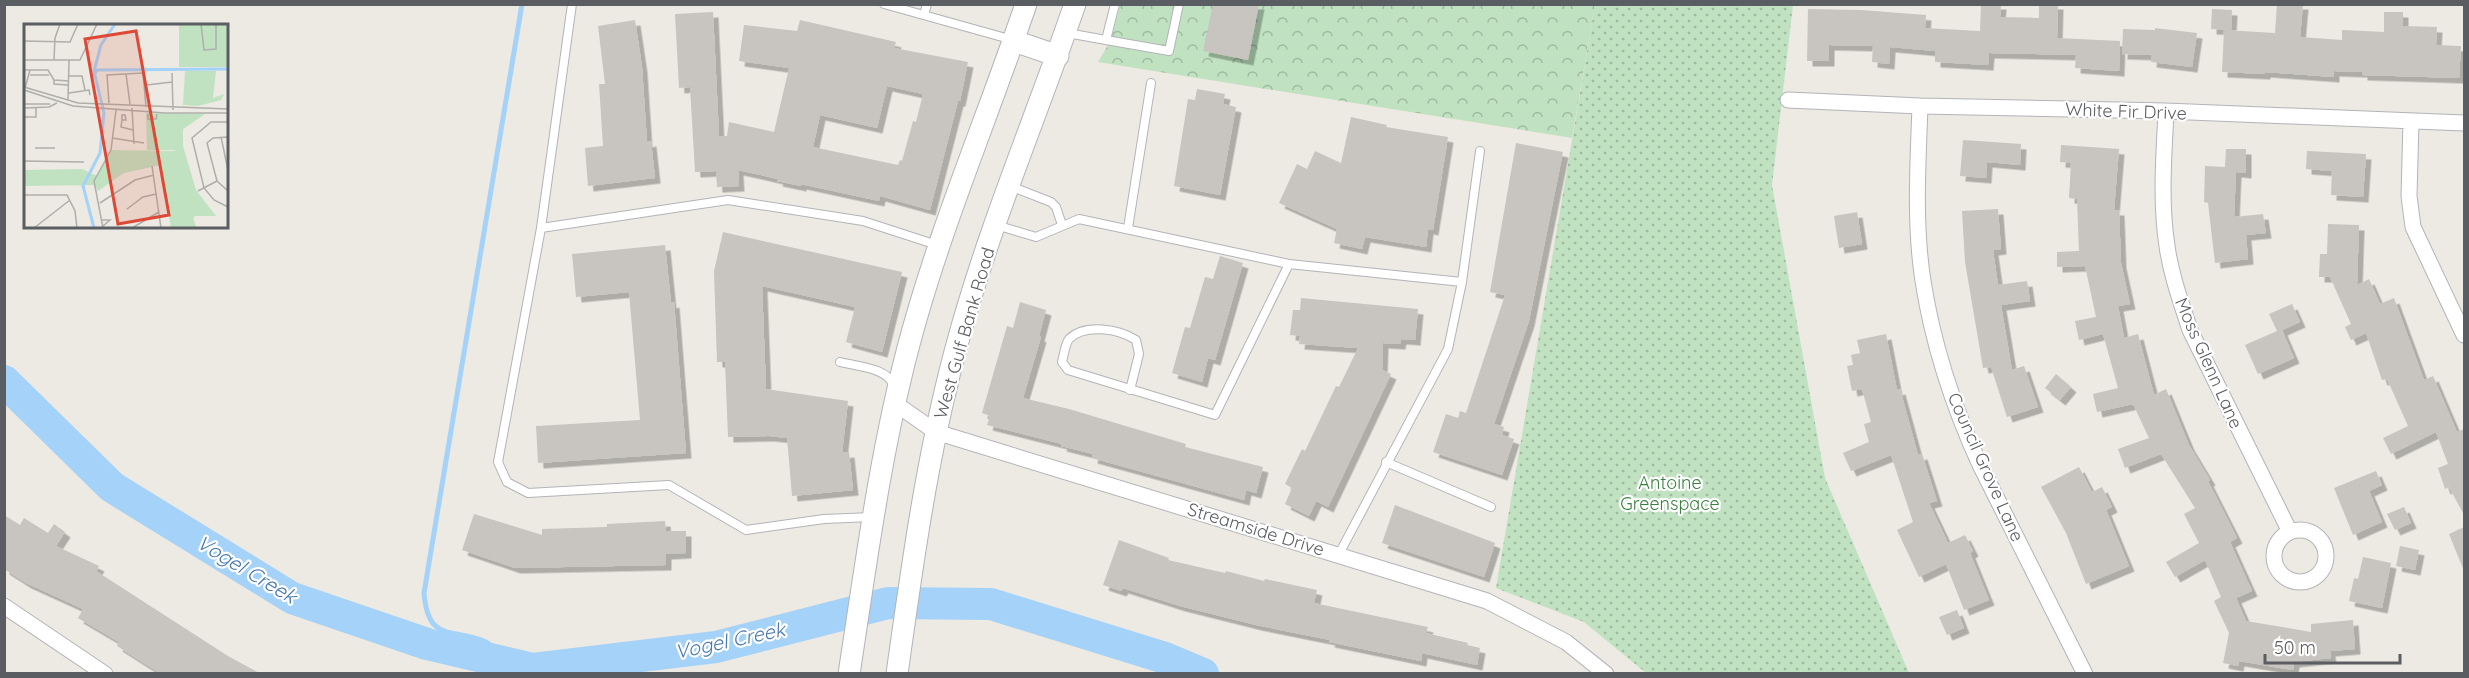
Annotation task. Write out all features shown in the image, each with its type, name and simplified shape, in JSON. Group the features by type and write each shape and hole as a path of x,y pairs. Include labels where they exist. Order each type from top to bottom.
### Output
{"main road":[{"path":"849,674 866,577 876,493 909,347 958,186 1026,4"},
{"name":"West Gulf Bank Road","path":"897,674 936,432 955,351 996,225 1075,4"},
{"path":"1014,41 1058,56"}],"street":[{"name":"White Fir Drive","path":"1788,100 1920,106 2166,111 2464,123"},
{"name":"Council Grove Lane","path":"1920,106 1919,238 1923,279 1940,358 1965,431 1980,465 2085,674"},
{"name":"Moss Glenn Lane","path":"2166,111 2163,178 2165,220 2170,261 2179,297 2190,330 2290,532"},
{"path":"2411,122 2409,196 2413,227 2464,335"},
{"name":"Streamside Drive","path":"896,404 936,432 1487,601 1566,642 1606,674"},
{"path":"4,606 105,674"}],"lane":[{"path":"572,4 541,228 498,462 507,482 528,493 669,485 746,530 824,519 873,517"},
{"path":"884,4 1014,41"},
{"path":"924,15 927,4"},
{"path":"1106,40 1115,4"},
{"path":"1065,33 1169,51 1179,4"},
{"path":"1128,228 1151,83"},
{"path":"1339,554 1448,349 1462,282 1480,151"},
{"path":"1010,186 1051,202 1056,207 1062,225"},
{"path":"541,228 728,200 863,221 939,245"},
{"path":"996,225 1036,237 1079,219 1289,264 1462,282"},
{"path":"1131,390 1140,354 1136,340 1126,333 1096,329 1079,333 1068,341 1062,362 1068,370 1131,390 1215,415 1289,264"},
{"path":"840,362 886,374 892,381 896,404"},
{"path":"1386,462 1491,507"}],"green space":[{"path":"1120,5 1595,5 1572,138 1098,62 1111,40"},
{"name":"Antoine Greenspace","path":"1595,5 1793,5 1772,185 1825,478 1909,673 1646,673 1584,622 1496,588"}],"building":[{"path":"1213,4 1259,4 1248,60 1203,51"},
{"path":"1981,4 2001,4 2000,17 2039,18 2039,4 2058,4 2057,38 2120,41 2119,71 2075,68 2076,55 1989,53 1988,65 1935,62 1935,51 1890,47 1889,64 1872,62 1873,46 1829,45 1829,61 1807,61 1808,9 1926,15 1925,28 1980,31"},
{"path":"2277,4 2303,4 2300,37 2342,40 2342,30 2384,32 2384,12 2403,12 2403,26 2437,27 2436,45 2461,46 2459,78 2362,75 2362,72 2334,71 2334,77 2265,72 2265,74 2222,72 2224,30 2275,33"},
{"path":"2212,9 2232,10 2231,30 2211,29"},
{"path":"713,12 719,136 727,136 729,122 774,132 789,68 739,61 744,25 797,31 800,20 896,42 894,48 968,62 960,101 958,101 930,210 880,196 879,201 777,181 778,179 738,170 739,186 717,187 716,171 695,172 690,87 679,88 675,14","holes":["887,86 923,94 916,122 913,121 902,161 900,160 898,165 813,147 820,115 877,128"]},
{"path":"635,20 642,67 647,142 651,141 655,178 588,186 585,148 603,146 599,84 605,84 598,26"},
{"path":"2155,28 2197,33 2192,67 2151,62 2152,55 2122,54 2123,29 2155,30"},
{"path":"1197,89 1225,94 1223,104 1236,107 1220,195 1174,186 1188,99 1195,100"},
{"path":"1351,117 1387,125 1386,127 1448,137 1433,230 1428,229 1426,247 1365,237 1362,249 1334,243 1337,229 1279,203 1297,164 1307,169 1315,151 1341,163"},
{"path":"1963,140 2021,144 2020,165 1987,162 1986,178 1960,176"},
{"path":"1516,143 1563,152 1529,321 1494,424 1504,427 1502,435 1514,439 1502,475 1433,452 1446,414 1458,418 1460,411 1466,413 1505,295 1490,292"},
{"path":"2061,145 2119,149 2114,210 2119,210 2121,263 2130,304 2118,306 2124,338 2138,334 2154,395 2166,389 2189,445 2210,480 2208,481 2237,538 2230,542 2252,591 2236,598 2246,621 2311,632 2311,624 2353,620 2355,649 2330,651 2331,658 2294,662 2293,670 2239,661 2238,666 2223,663 2229,633 2214,601 2221,597 2205,560 2175,577 2166,562 2199,543 2184,514 2195,508 2161,454 2125,468 2118,449 2149,438 2133,404 2097,412 2093,394 2118,388 2103,334 2079,340 2075,321 2096,317 2085,266 2057,267 2057,252 2079,251 2077,199 2069,198 2071,163 2060,162"},
{"path":"2226,149 2246,149 2246,173 2236,172 2234,217 2263,214 2266,233 2246,235 2248,259 2215,263 2208,203 2204,202 2205,166 2225,167"},
{"path":"2307,151 2366,154 2363,197 2331,195 2332,171 2306,169"},
{"path":"1998,209 2001,249 1993,250 1998,285 2027,281 2030,301 2001,305 2012,370 2024,366 2038,407 2007,417 1991,367 1983,368 1965,262 1962,211"},
{"path":"1857,212 1862,244 1839,248 1834,216"},
{"path":"2328,224 2359,225 2357,285 2369,279 2380,304 2394,298 2424,380 2433,376 2457,432 2464,429 2464,515 2449,487 2445,489 2438,468 2448,464 2436,432 2391,454 2383,438 2408,426 2387,379 2382,380 2366,333 2351,340 2345,327 2351,324 2330,277 2319,277 2320,254 2327,254"},
{"path":"723,232 902,272 882,352 846,342 855,307 762,286 766,389 848,401 842,453 849,452 853,490 792,496 787,438 728,437 725,362 717,362 714,271"},
{"path":"665,245 671,303 674,302 686,453 538,463 536,426 640,420 629,292 576,297 572,254"},
{"path":"1220,256 1243,263 1215,360 1208,358 1202,382 1172,373 1185,327 1190,328 1205,277 1213,279"},
{"path":"1301,298 1418,309 1415,340 1401,339 1400,344 1383,343 1382,370 1391,374 1328,507 1316,501 1309,516 1285,504 1292,488 1285,484 1302,449 1305,451 1336,386 1339,387 1358,348 1299,344 1300,336 1290,335 1293,310 1300,310"},
{"path":"1020,302 1046,310 1039,336 1041,337 1023,398 1069,409 1186,444 1185,447 1263,467 1256,493 1246,490 1244,500 1092,458 1093,454 1061,446 1062,444 987,425 990,416 982,413 1007,326 1013,328"},
{"path":"2292,304 2300,322 2282,330 2294,358 2258,374 2245,345 2277,331 2269,314"},
{"path":"1886,334 1897,390 1900,389 1918,455 1922,454 1937,501 1929,503 1948,543 1965,535 1973,551 1970,553 1989,600 1964,610 1946,564 1919,577 1897,530 1913,522 1891,455 1851,471 1843,453 1869,442 1864,424 1871,422 1862,389 1852,391 1847,366 1853,365 1851,355 1860,353 1857,340"},
{"path":"2056,374 2071,387 2060,400 2045,388"},
{"path":"2079,467 2092,492 2102,487 2112,507 2106,510 2129,566 2086,584 2066,533 2041,487"},
{"path":"2376,471 2382,485 2369,491 2382,522 2353,535 2334,488"},
{"path":"1395,505 1495,543 1484,577 1382,543"},
{"path":"2404,507 2411,523 2395,530 2387,514"},
{"path":"474,514 542,535 542,529 607,527 607,524 665,521 666,531 686,531 686,553 666,554 666,565 515,568 462,550"},
{"path":"4,515 20,525 24,518 48,533 54,524 65,532 56,546 99,566 96,571 228,656 261,674 161,674 117,646 119,642 78,618 83,609 26,583 4,569"},
{"path":"2464,527 2464,571 2449,534"},
{"path":"1119,540 1169,558 1168,560 1317,590 1314,603 1428,627 1426,633 1480,648 1477,665 1422,653 1421,661 1329,642 1330,640 1256,625 1180,606 1123,588 1121,591 1103,585"},
{"path":"2400,546 2419,550 2415,570 2396,566"},
{"path":"2363,557 2391,563 2382,608 2349,601 2354,578 2358,579"},
{"path":"1957,610 1964,628 1947,635 1939,617"}],"waterway":[{"path":"505,662 489,643 437,627 426,609 424,593 522,4"},
{"name":"Vogel Creek","path":"4,381 112,487 292,598 427,644 533,669 716,647 888,603 991,604 1165,658 1203,674"}]}
